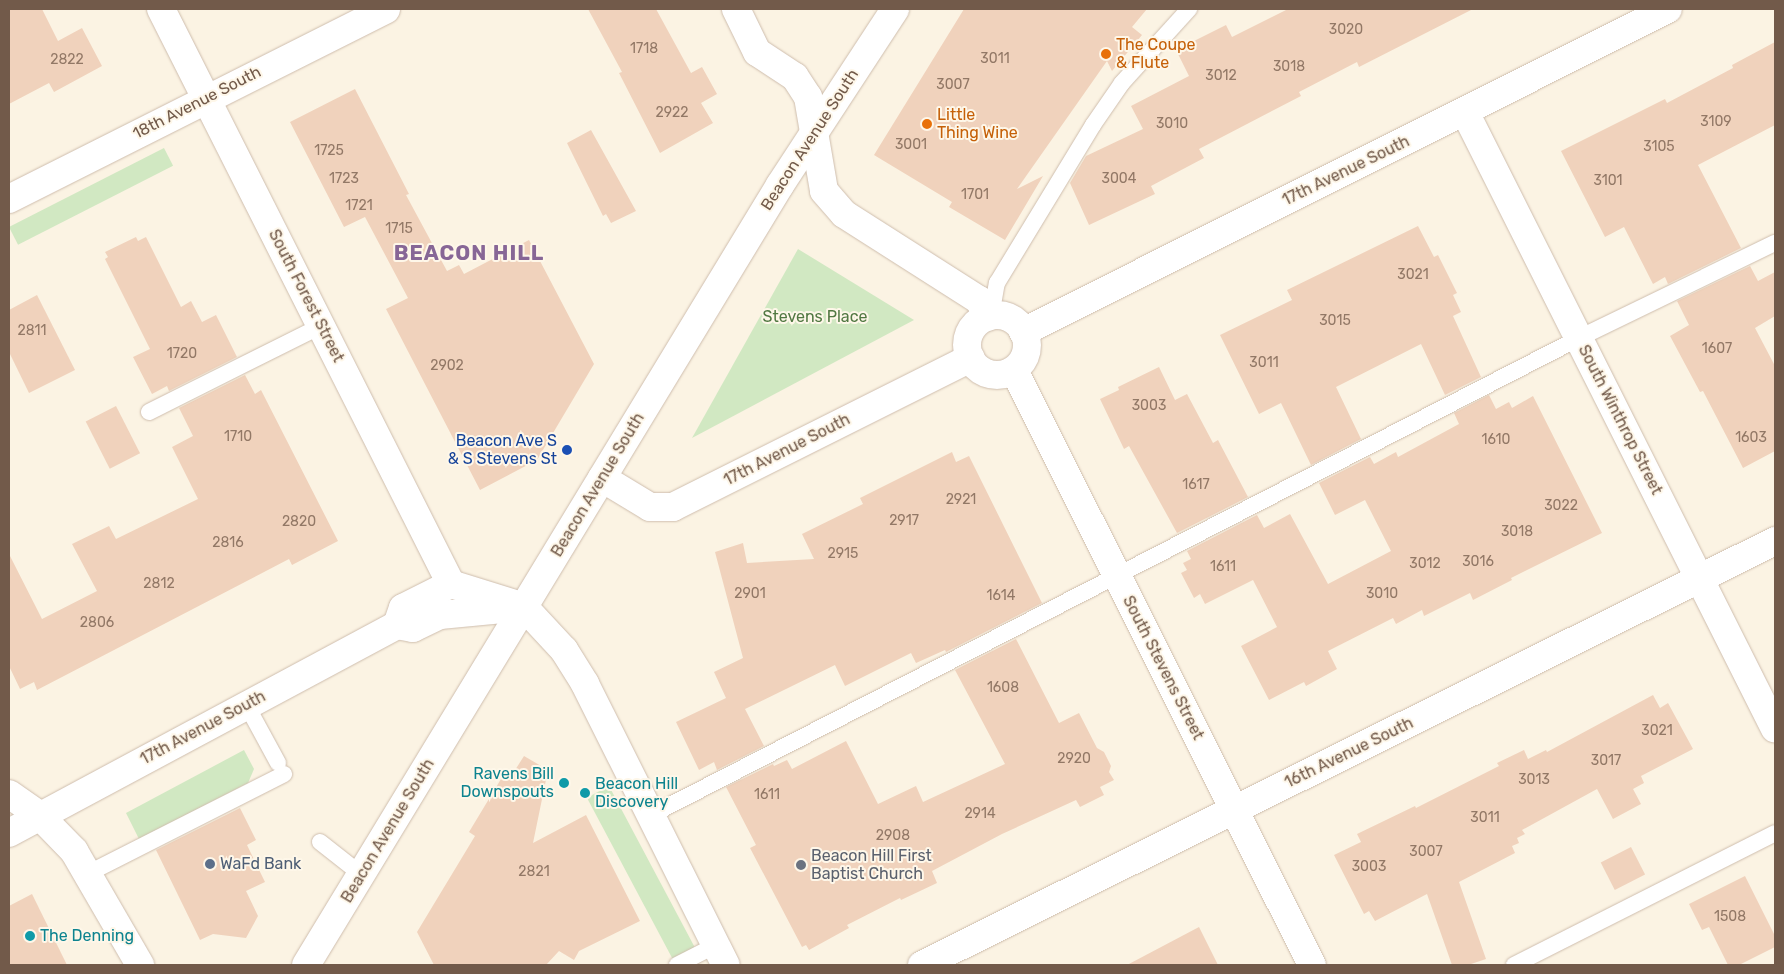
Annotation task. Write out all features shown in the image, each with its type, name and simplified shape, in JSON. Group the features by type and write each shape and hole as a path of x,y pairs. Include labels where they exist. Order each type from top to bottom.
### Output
{"street":[{"name":"South Forest Street","path":"161,9 451,584"},
{"name":"18th Avenue South","path":"9,199 386,9"},
{"path":"736,9 757,52 795,77 808,97 824,190 844,214 979,300 990,316"},
{"name":"Beacon Avenue South","path":"306,965 771,200 895,9"},
{"name":"17th Avenue South","path":"1023,332 1668,9"},
{"name":"South Winthrop Street","path":"1465,112 1775,729"},
{"path":"990,316 1002,316 1013,320 1023,332 1026,339 1026,351 1022,361 1014,370 1003,374 992,374 981,370 971,358 967,339 972,329 980,320 990,316"},
{"name":"17th Avenue South","path":"602,478 650,507 673,507 971,358"},
{"name":"South Stevens Street","path":"1014,370 1312,965"},
{"name":"16th Avenue South","path":"922,965 1775,541"},
{"path":"397,625 403,608 451,584 524,607 564,650 585,684 721,955"},
{"name":"17th Avenue South","path":"9,833 246,704 397,625 414,628 440,615 524,607"},
{"path":"9,794 40,816 74,851 140,965"}],"lane":[{"path":"990,316 997,282 1093,125 1122,83 1190,9"},
{"path":"650,814 1579,338 1775,243"},
{"path":"149,412 321,326"},
{"path":"87,874 281,769 246,704"},
{"path":"1514,965 1775,833"},
{"path":"320,842 362,874"},
{"path":"677,965 721,955"}],"green space":[{"path":"164,148 173,166 18,245 9,227"},
{"name":"Stevens Place","path":"798,249 914,320 692,438"},
{"path":"244,750 254,769 248,783 139,839 126,813"},
{"path":"609,786 696,950 674,962 587,798"}],"building":[{"path":"9,9 42,9 58,41 82,28 102,66 54,92 49,83 9,104"},
{"path":"588,9 656,9 691,73 702,67 717,94 701,103 713,123 660,153 619,73 622,72"},
{"path":"964,9 1147,9 1132,27 1142,35 1112,71 1107,61 1017,189 1043,176 1005,240 949,207 952,202 874,155"},
{"path":"1288,9 1473,9 1359,67 1357,62 1299,92 1301,96 1199,149 1204,158 1151,186 1155,194 1089,225 1070,183 1086,156 1143,129 1131,106 1189,76 1176,50 1226,25 1232,37"},
{"path":"1775,42 1775,125 1698,165 1741,248 1668,284 1665,277 1653,284 1624,227 1605,237 1561,151 1665,99 1667,103 1733,68 1732,65"},
{"path":"355,89 409,194 406,195 447,271 459,265 464,274 529,240 594,364 537,460 480,490 386,309 408,298 365,217 344,227 290,122"},
{"path":"591,130 636,211 611,223 606,214 603,216 567,143"},
{"path":"1418,226 1434,257 1438,255 1457,293 1453,295 1461,312 1453,316 1481,377 1445,395 1421,344 1336,387 1361,439 1311,465 1281,403 1259,414 1220,335 1292,300 1287,290"},
{"path":"136,237 138,241 146,237 181,307 191,301 202,322 216,315 237,357 169,391 167,386 152,394 133,357 150,349 105,259 108,257 105,252"},
{"path":"1750,266 1758,281 1775,272 1775,316 1755,328 1775,366 1775,451 1743,468 1703,391 1700,392 1670,336 1689,325 1677,301"},
{"path":"37,295 75,370 29,393 9,352 9,310"},
{"path":"1159,367 1175,400 1187,394 1213,443 1218,440 1248,497 1177,533 1129,446 1124,449 1100,399 1119,390 1118,387"},
{"path":"245,375 255,394 261,390 338,541 292,565 289,559 37,690 34,682 20,689 9,666 9,554 42,619 97,591 72,544 109,526 116,539 198,499 172,447 193,436 179,408"},
{"path":"1489,395 1496,409 1509,402 1512,408 1533,396 1602,533 1511,578 1512,580 1473,600 1470,593 1424,616 1422,610 1396,624 1393,618 1328,651 1337,669 1306,686 1304,682 1269,700 1241,646 1277,627 1253,580 1205,604 1200,594 1194,598 1181,573 1187,570 1183,563 1191,559 1187,551 1257,515 1264,528 1290,514 1328,584 1391,551 1365,500 1335,515 1319,483 1370,457 1374,464 1396,452 1398,457 1459,424 1454,413"},
{"path":"116,406 140,453 110,469 86,421"},
{"path":"952,452 956,462 969,456 1042,603 946,652 945,650 916,663 911,653 845,686 835,665 745,709 764,746 717,770 714,762 699,770 676,722 726,698 714,672 743,658 715,552 743,543 747,563 814,559 802,534 863,504 860,498"},
{"path":"1016,639 1059,723 1079,713 1097,748 1104,752 1111,766 1109,772 1114,780 1100,787 1104,795 1080,807 1076,800 1002,834 932,871 937,883 901,900 900,898 847,925 849,928 809,950 806,945 802,947 750,848 756,845 726,787 773,764 774,766 787,760 792,769 846,741 878,804 916,786 923,802 1005,764 955,670"},
{"path":"1653,695 1660,708 1668,703 1693,749 1641,776 1644,783 1633,789 1641,804 1613,819 1597,789 1522,830 1525,834 1517,838 1519,843 1512,846 1515,853 1459,882 1486,959 1468,965 1452,965 1427,894 1375,921 1369,911 1364,914 1334,855 1361,842 1357,834 1415,806 1416,808 1499,766 1497,763 1524,750 1528,759 1546,750 1547,752"},
{"path":"524,756 548,770 533,843 586,815 640,921 579,951 574,960 559,951 546,965 434,965 417,932 475,836 469,832 504,774 510,778"},
{"name":"WaFd Bank","path":"240,808 256,840 247,845 265,882 246,891 258,916 246,938 213,934 200,940 156,850"},
{"path":"1631,847 1645,875 1615,890 1601,862"},
{"path":"1745,876 1775,936 1775,947 1739,965 1728,965 1709,927 1702,930 1689,904"},
{"name":"The Denning","path":"32,894 67,965 9,965 9,906"},
{"path":"1199,927 1218,965 1127,965"}],"place":[{"name":"The Coupe & Flute","path":"1106,54"},
{"name":"Little Thing Wine","path":"927,124"},
{"name":"Beacon Ave S & S Stevens St","path":"567,450"},
{"name":"Ravens Bill Downspouts","path":"564,783"},
{"name":"Beacon Hill Discovery","path":"585,793"},
{"name":"WaFd Bank","path":"210,864"},
{"name":"Beacon Hill First Baptist Church","path":"801,865"},
{"name":"The Denning","path":"30,936"}],"district":[{"name":"BEACON HILL","path":"469,253"}]}
